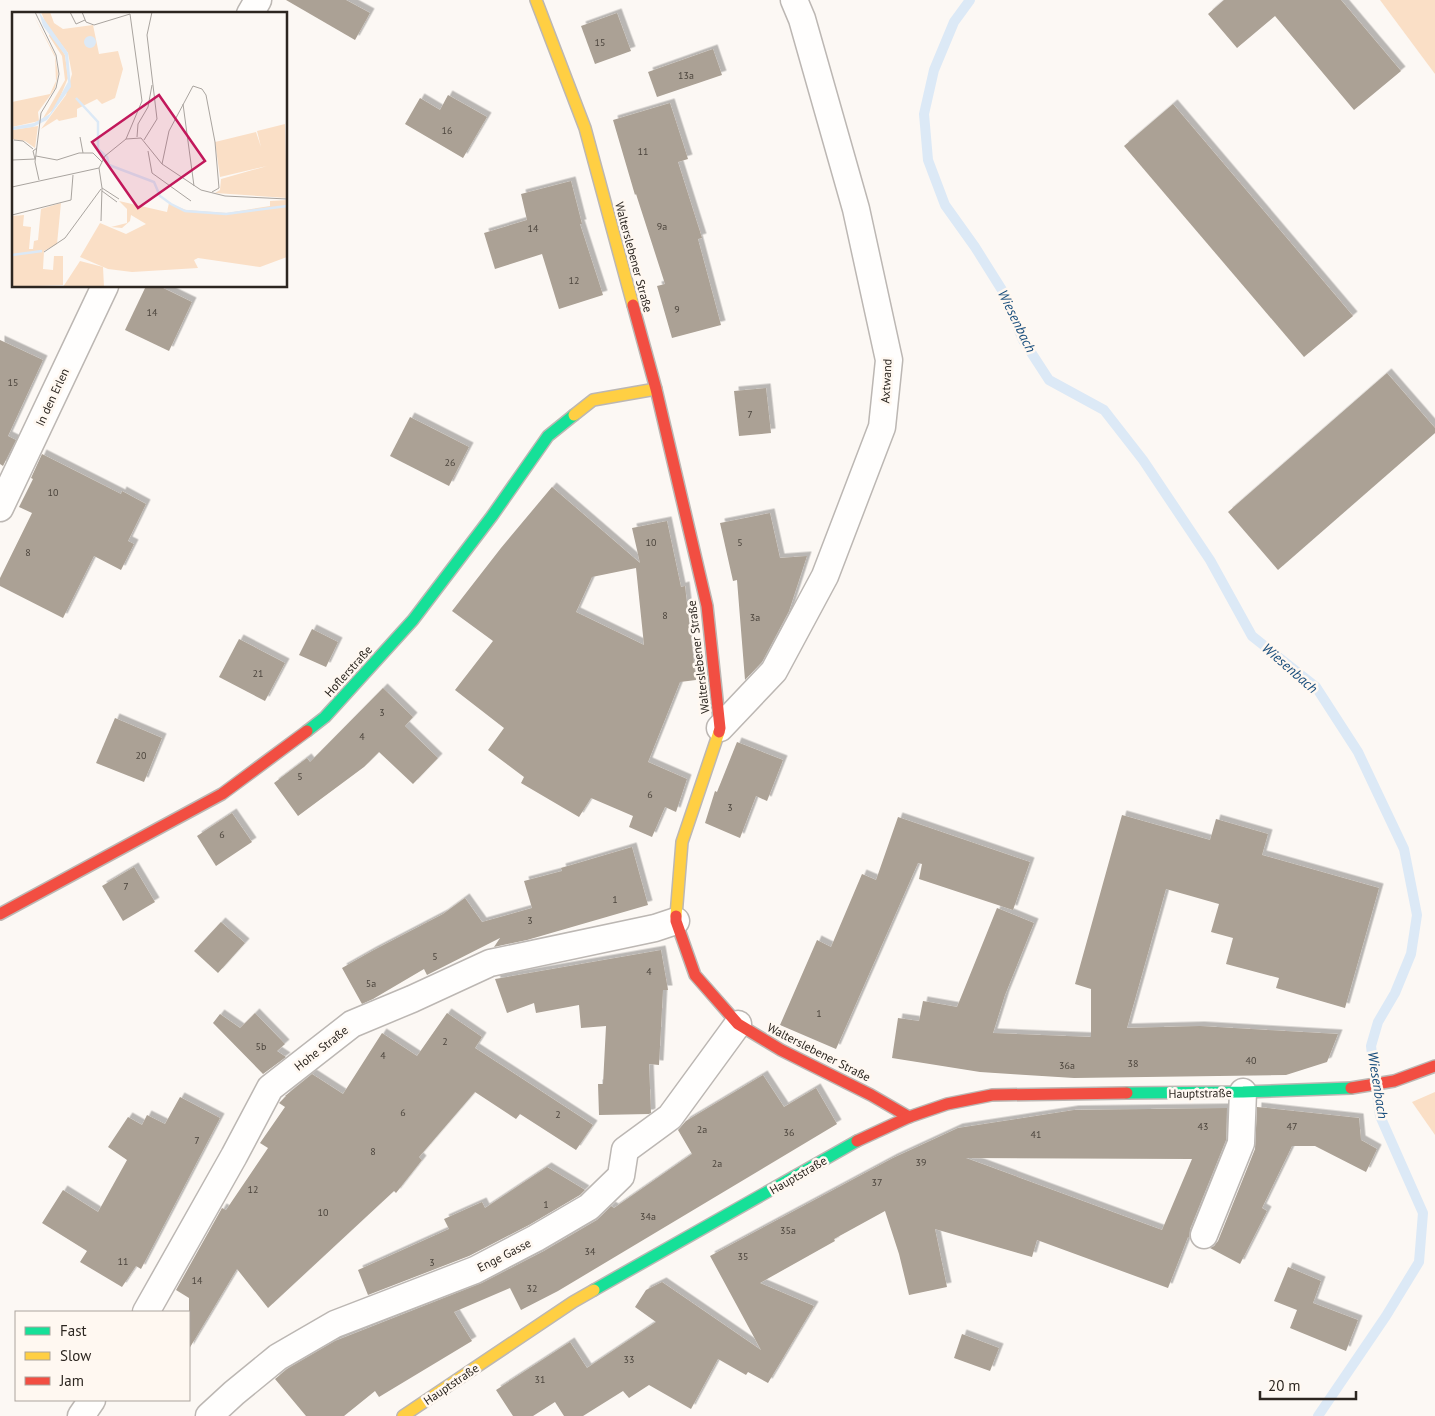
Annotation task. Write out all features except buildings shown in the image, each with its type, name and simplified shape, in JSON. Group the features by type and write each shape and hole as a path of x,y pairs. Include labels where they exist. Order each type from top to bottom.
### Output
{"street":[{"path":"251,12 258,0"},
{"name":"Walterslebener Straße","path":"536,0 585,128 656,389 707,606 720,728 682,842 676,922 695,975 738,1024 781,1050 872,1094 908,1117"},
{"name":"Axtwand","path":"720,728 774,671 825,576 882,427 888,370 889,360 856,209 802,19 794,0"},
{"name":"In den Erlen","path":"0,508 104,288"},
{"name":"Hoflerstraße","path":"0,914 222,794 325,717 413,620 492,516 548,436 593,400 656,389"},
{"name":"Hohe Straße","path":"147,1311 270,1088 352,1024 490,963 676,922"},
{"name":"Enge Gasse","path":"209,1416 278,1357 335,1324 475,1270 589,1207 621,1176 625,1150 670,1117 738,1024"},
{"name":"Hauptstraße","path":"403,1416 574,1302 862,1138 908,1117 947,1104 992,1095 1243,1092 1355,1088 1389,1083 1435,1066"},
{"name":"Hauptstraße","path":"1204,1235 1241,1143 1243,1092"},
{"path":"81,1416 91,1401"}],"shaded area":[{"path":"1380,0 1435,0 1435,74"},
{"path":"1435,1092 1435,1135 1412,1102"}],"waterway":[{"name":"Wiesenbach","path":"970,0 954,22 934,70 924,114 928,160 945,205 975,247 1002,290 1023,340 1049,380 1104,410 1143,460 1210,560 1252,636 1316,687 1358,752 1404,849 1417,915 1411,954 1395,993 1378,1022 1371,1046 1380,1116 1423,1213 1419,1262 1386,1316 1318,1416"}],"traffic: fast":[{"path":"307,731 325,717 413,620 492,516 548,436 574,415"},
{"path":"1127,1093 1243,1092 1351,1088"},
{"path":"594,1290 857,1141"}],"traffic: slow":[{"path":"536,0 585,128 633,305"},
{"path":"574,415 593,400 656,389"},
{"path":"676,916 682,842 719,732"},
{"path":"403,1416 573,1302 594,1290"}],"traffic: jam":[{"path":"633,305 656,389 707,606 719,732"},
{"path":"0,914 222,794 307,731"},
{"path":"676,916 676,921 695,975 738,1024 781,1050 871,1095 909,1117"},
{"path":"1351,1088 1394,1081 1435,1066"},
{"path":"857,1141 909,1117 947,1104 992,1095 1127,1093"}]}
